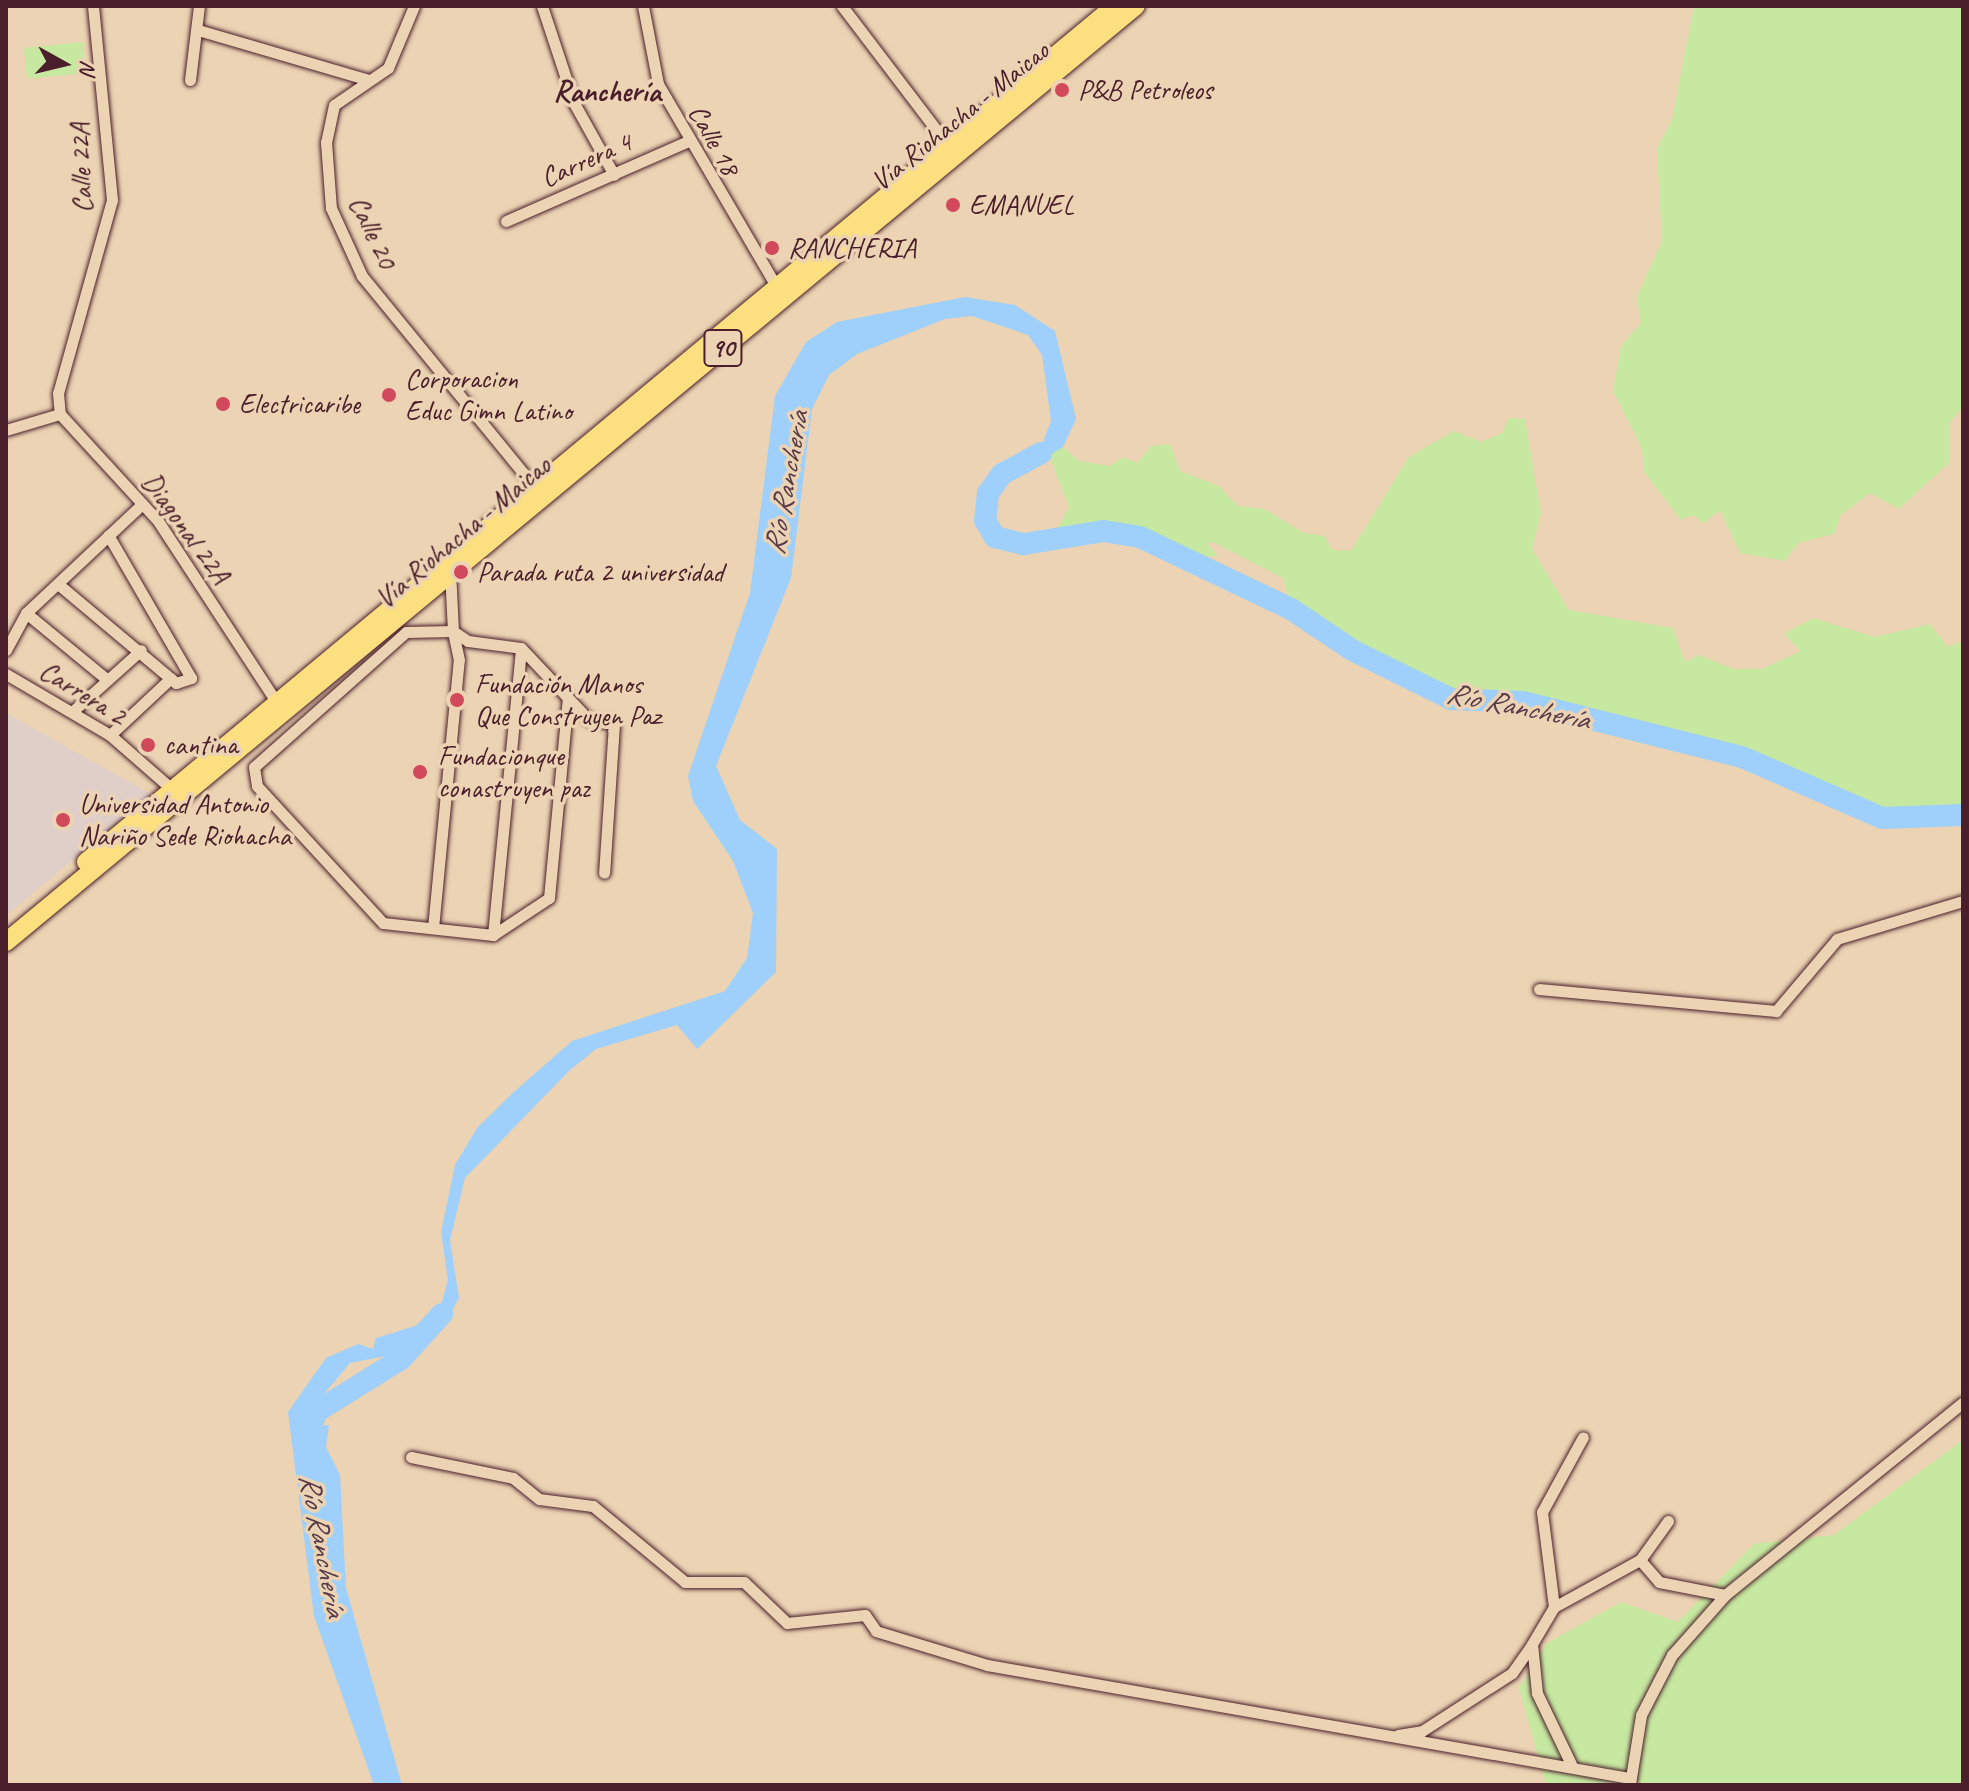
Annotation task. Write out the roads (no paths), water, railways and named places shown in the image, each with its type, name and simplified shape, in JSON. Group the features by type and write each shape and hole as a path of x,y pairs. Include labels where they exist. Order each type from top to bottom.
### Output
{"highway":[{"name":"Vía Riohacha - Maicao","path":"598,446 775,284 953,152 1115,6"},
{"name":"Vía Riohacha - Maicao","path":"6,942 540,493 953,152 1136,6"},
{"name":"Vía Riohacha - Maicao","path":"6,927 178,796"}],"street":[{"name":"Calle 22A","path":"60,414 64,370 112,200 93,6"},
{"path":"190,80 199,6"},
{"name":"Calle 20","path":"414,6 388,68 334,105 326,142 331,208 362,276 540,493"},
{"path":"542,6 574,103 614,175"},
{"name":"Calle 18","path":"643,6 658,84 686,142 775,284"},
{"path":"842,6 953,152"},
{"path":"198,30 369,80"},
{"name":"Carrera 4","path":"506,221 686,142"},
{"path":"6,430 60,414"},
{"name":"Diagonal 22A","path":"60,414 142,504 282,710"},
{"path":"6,650 26,613 142,504"},
{"path":"58,584 171,678 191,678 108,535"},
{"path":"433,928 459,660 453,631 450,570"},
{"path":"26,613 105,678"},
{"path":"568,698 549,898 493,935 383,923 257,786 254,767 406,632 453,631 468,641 521,648 588,719 614,724 604,873"},
{"path":"493,935 521,648"},
{"path":"73,711 105,678 141,650"},
{"name":"Carrera 2","path":"6,674 110,735 178,796"},
{"path":"110,735 171,678"},
{"path":"1539,989 1776,1011 1837,939 1963,901"},
{"path":"411,1457 513,1478 539,1499 593,1506 685,1582 744,1582 787,1623 865,1615 876,1631 987,1665 1385,1737 1571,1764 1630,1782 1655,1681 1725,1595 1963,1402"},
{"path":"1554,1607 1542,1512 1583,1437"},
{"path":"1385,1737 1422,1731 1512,1673 1554,1607 1640,1560 1668,1521"},
{"path":"1640,1560 1659,1582 1725,1595"},
{"path":"1532,1644 1541,1704 1571,1764"}],"water":[{"name":"Río Ranchería","path":"965,297 1015,305 1055,331 1076,419 1063,447 1037,463 1013,466 1043,442 1051,421 1042,355 1028,335 972,316 945,319 857,354 829,375 812,409 791,578 716,766 740,820 777,849 776,972 697,1049 677,1025 596,1049 570,1070 465,1178 450,1240 459,1298 444,1326 403,1344 401,1353 350,1363 309,1412 314,1427 329,1425 326,1447 340,1475 346,1588 402,1785 374,1785 314,1616 288,1412 326,1358 358,1344 373,1349 376,1338 415,1326 441,1305 448,1280 441,1232 455,1165 477,1128 572,1041 725,991 747,958 753,913 733,861 693,801 688,776 750,593 775,396 806,342 837,322"}],"waterway":[{"name":"Río Ranchería","path":"1041,453 1002,474 988,493 985,520 995,537 1024,544 1103,531 1140,537 1291,609 1352,650 1451,699 1523,702 1742,757 1882,818 1963,815"},
{"name":"Río Ranchería","path":"304,1449 316,1412 401,1359 442,1314"}],"place":[{"name":"P&B Petroleos","path":"1062,90"},
{"name":"EMANUEL","path":"953,205"},
{"name":"RANCHERIA","path":"772,248"},
{"name":"Corporacion Educ Gimn Latino","path":"389,395"},
{"name":"Electricaribe","path":"223,404"},
{"name":"Parada ruta 2 universidad","path":"461,572"},
{"name":"Fundación Manos Que Construyen Paz","path":"457,700"},
{"name":"cantina","path":"148,745"},
{"name":"Fundacionque conastruyen paz","path":"420,772"},
{"name":"Universidad Antonio Nariño Sede Riohacha","path":"63,820"}],"district":[{"name":"Ranchería","path":"607,91"}]}
